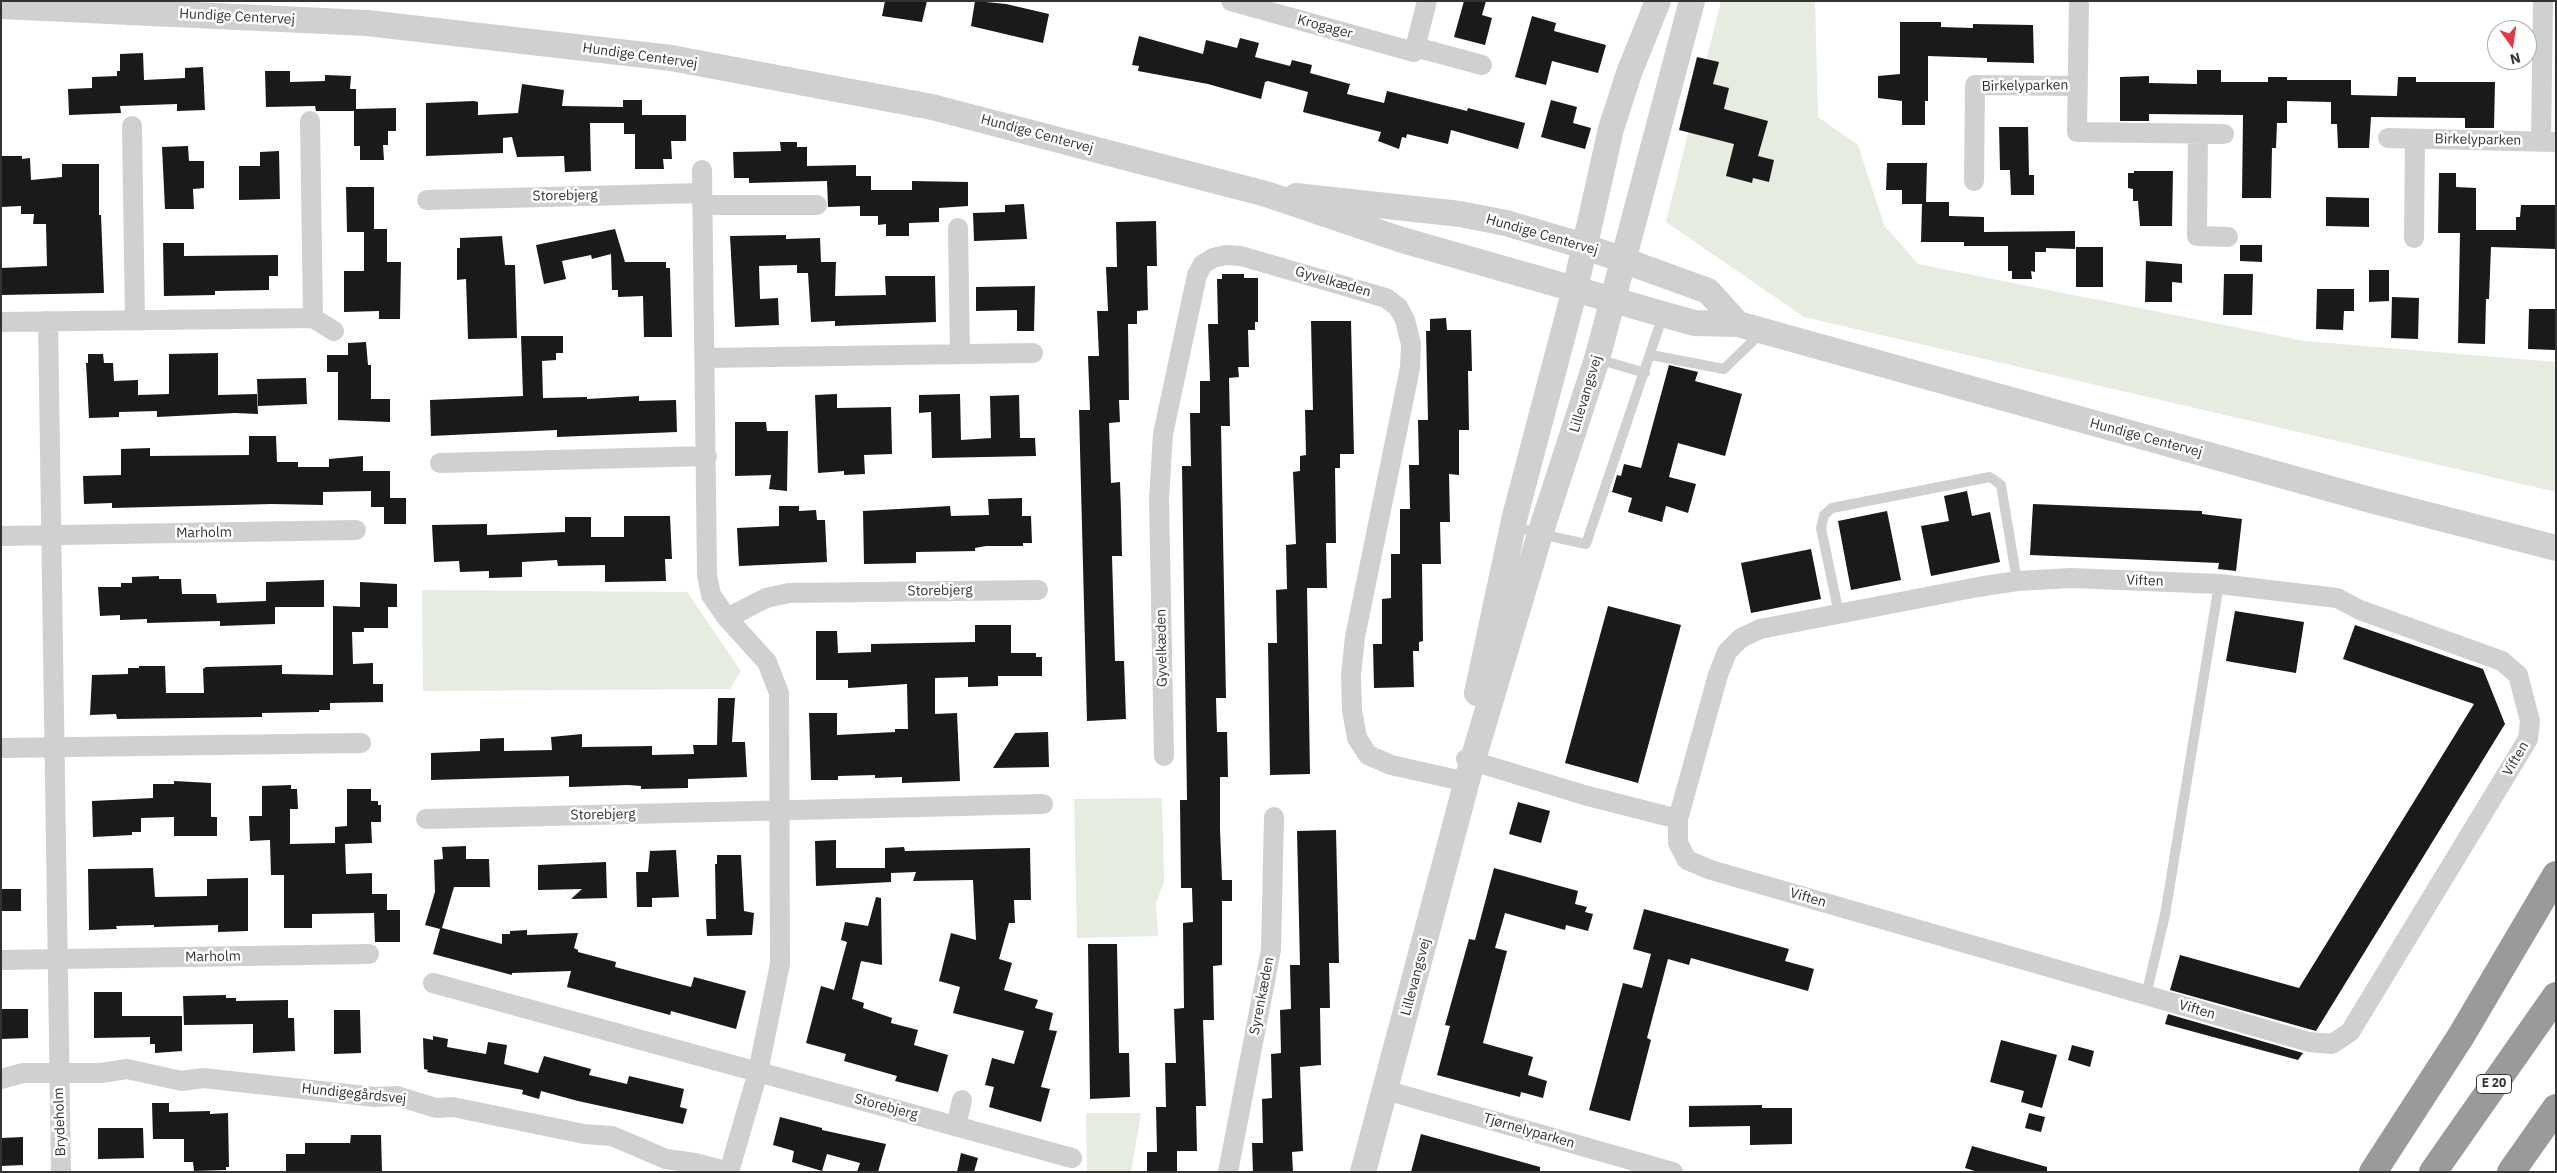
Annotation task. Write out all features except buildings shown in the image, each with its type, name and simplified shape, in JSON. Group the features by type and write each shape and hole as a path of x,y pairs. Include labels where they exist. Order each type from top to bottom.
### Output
{"highway":[{"path":"2373,1172 2461,1036 2556,875"},
{"name":"E 20","path":"2433,1172 2556,996"},
{"path":"2511,1172 2556,1108"}],"street":[{"name":"Krogager","path":"1231,1 1414,52 1415,47 1482,65"},
{"path":"1415,47 1427,1"},
{"name":"Lillevangsvej","path":"1468,768 1465,749 1513,526 1574,289 1611,129 1629,72 1658,1"},
{"name":"Lillevangsvej","path":"1363,1172 1468,768 1540,534 1597,359 1656,130 1692,1"},
{"name":"Birkelyparken","path":"2079,1 2077,132 2224,134"},
{"name":"Birkelyparken","path":"2388,138 2549,142 2543,1"},
{"name":"Hundige Centervej","path":"1,6 367,23 671,58 932,107 1266,194 1402,240 1664,315 1694,323 1750,328 2374,501 2556,548"},
{"name":"Birkelyparken","path":"1974,181 1976,85 2078,86"},
{"path":"310,121 313,318"},
{"path":"132,126 135,320"},
{"path":"2198,134 2198,236 2228,237"},
{"name":"Birkelyparken","path":"2414,238 2416,139"},
{"path":"702,170 706,358 707,575 711,595 727,618 767,662 779,693 780,964 758,1072 729,1172"},
{"name":"Hundige Centervej","path":"1266,194 1330,198 1460,214 1506,223 1584,246 1708,291 1750,328"},
{"name":"Storebjerg","path":"427,200 702,199 817,205"},
{"path":"958,228 960,354"},
{"name":"Gyvelkæden","path":"1164,756 1159,498 1163,434 1197,275 1203,264 1213,258 1226,255 1241,256 1386,298 1398,307 1405,320 1411,344 1410,368 1354,636 1351,675 1352,710 1358,738 1368,755 1391,765 1468,768"},
{"path":"1,322 313,318 334,331"},
{"path":"48,322 59,1072"},
{"path":"706,358 1033,353"},
{"path":"440,464 707,456"},
{"name":"Marholm","path":"1,536 356,530"},
{"name":"Viften","path":"2071,578 2219,584 2337,598 2360,610 2502,661 2518,675 2530,721 2528,739 2350,1032 2332,1044 2309,1042 1711,870 1686,860 1678,843 1678,819 1726,652 1741,638 1760,629 2016,581 2071,578"},
{"name":"Storebjerg","path":"727,618 766,598 789,593 1038,590"},
{"path":"1,748 361,743"},
{"path":"1468,768 1678,819"},
{"name":"Storebjerg","path":"426,819 1043,804"},
{"name":"Syrenkæden","path":"1228,1172 1271,950 1274,817"},
{"name":"Marholm","path":"1,960 369,954"},
{"name":"Storebjerg","path":"433,983 1072,1158"},
{"name":"Hundigegårdsvej","path":"1,1079 23,1073 101,1073 127,1070 182,1081 203,1078 375,1097 397,1096 436,1108 453,1108 584,1134 612,1136 666,1159 694,1163 729,1172"},
{"name":"Brydeholm","path":"59,1072 61,1172"},
{"name":"Tjørnelyparken","path":"1385,1090 1673,1172"},
{"path":"956,1126 962,1100"}],"lane":[{"path":"1513,526 1586,544 1664,315"},
{"path":"1651,355 1724,369 1750,328"},
{"path":"1597,359 1645,373"},
{"path":"1839,614 1821,528 1824,515 1832,508 1990,477 2000,485 2016,581"},
{"path":"2146,995 2165,915 2219,584"}],"shaded area":[{"path":"1721,1 1815,1 1818,117 1858,145 1884,225 1918,264 2305,341 2556,362 2556,492 1804,317 1666,222"},
{"path":"422,590 687,592 741,671 730,689 423,691"},
{"path":"1162,798 1164,882 1156,903 1158,936 1077,938 1074,799"},
{"path":"1086,1113 1141,1113 1131,1172 1087,1172"}]}
